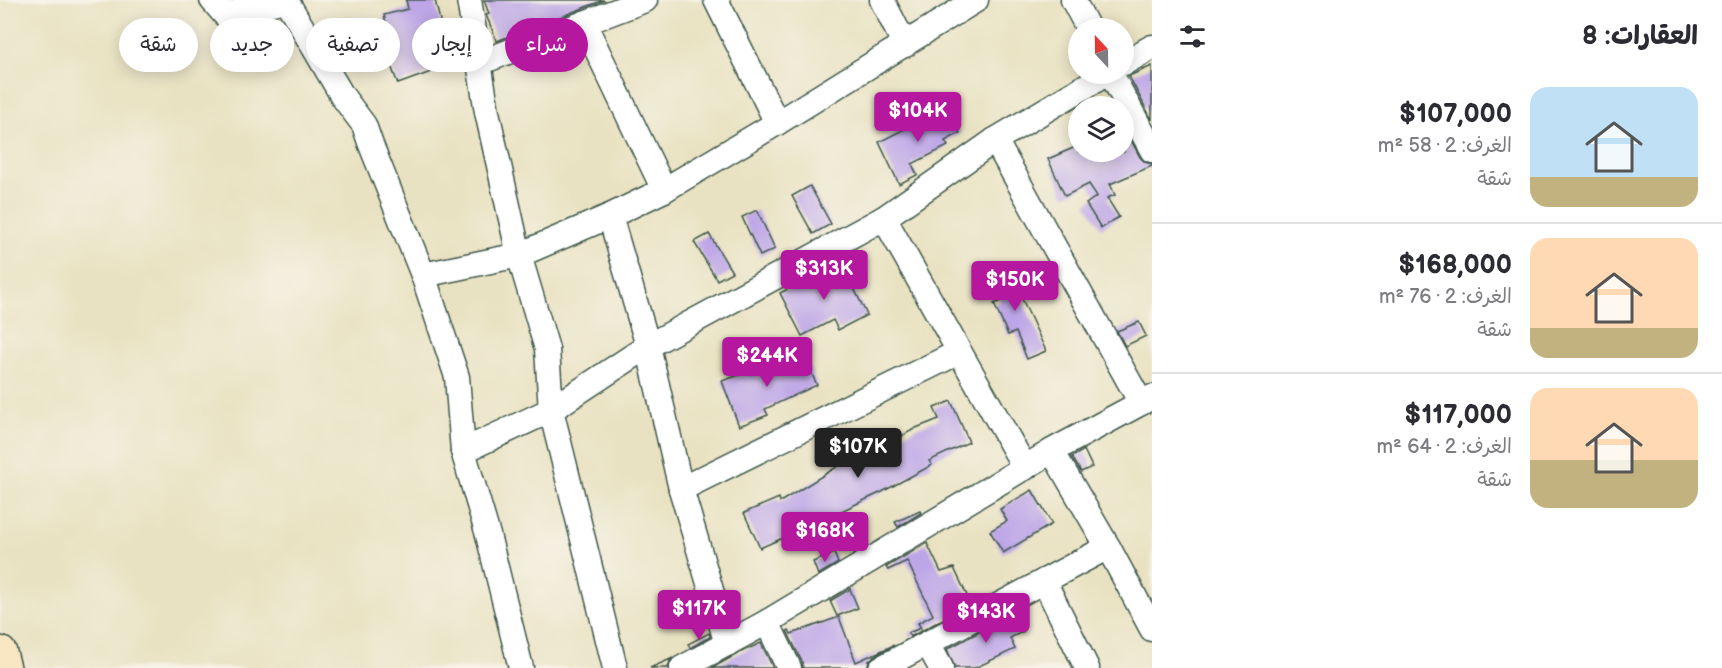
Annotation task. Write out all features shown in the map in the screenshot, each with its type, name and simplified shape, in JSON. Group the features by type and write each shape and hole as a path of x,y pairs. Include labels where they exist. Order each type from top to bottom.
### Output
{"street":[{"path":"212,0 225,15 285,0 343,97 364,125 423,275 457,377 463,451 488,535 521,668"},
{"path":"469,0 472,18"},
{"path":"588,21 645,0"},
{"path":"716,0 777,123"},
{"path":"882,0 905,45"},
{"path":"423,275 519,255 610,216 663,190 777,123 976,0"},
{"path":"1073,0 1083,18"},
{"path":"588,31 663,190"},
{"path":"1134,57 1152,47"},
{"path":"480,72 487,112 519,255 547,349 551,410 615,668"},
{"path":"463,451 551,410 648,346 884,218 995,140 1089,84"},
{"path":"1117,84 1152,150"},
{"path":"682,668 767,622 1053,451 1146,400 995,140"},
{"path":"610,216 648,346 681,489 727,644"},
{"path":"884,218 1025,468"},
{"path":"681,489 959,352"},
{"path":"1053,451 1152,628"},
{"path":"881,668 1107,547"},
{"path":"1044,581 1087,668"},
{"path":"767,622 789,668"},
{"path":"928,644 941,668"},
{"path":"0,653 4,668"}],"building":[{"path":"406,0 435,0 439,18 412,18 412,72 431,72 398,84 393,72 400,72 400,18 385,18 384,15 408,9"},
{"path":"484,0 604,0 557,18 505,18 505,38 497,41 493,32 493,18 487,18 486,15 489,14"},
{"path":"1152,66 1152,120 1133,84 1134,74"},
{"path":"946,108 960,133 945,141 948,146 912,164 917,175 899,184 879,142"},
{"path":"1134,146 1140,157 1152,166 1110,184 1115,195 1107,198 1119,217 1101,228 1086,204 1097,196 1089,184 1065,196 1048,159 1068,150 1068,162 1134,162"},
{"path":"810,186 831,224 813,234 792,196"},
{"path":"757,210 775,249 760,256 742,217"},
{"path":"709,234 732,272 717,280 694,242"},
{"path":"841,262 867,315 838,330 833,320 802,336 780,293"},
{"path":"1006,264 1046,351 1027,359 1016,332 1008,335 994,304 1001,301 985,279"},
{"path":"1139,322 1146,336 1125,346 1117,331"},
{"path":"802,353 817,385 765,409 768,415 739,426 722,381 751,371 752,374"},
{"path":"951,401 969,442 929,461 932,465 837,513 838,516 812,530 810,526 760,548 744,513 779,498 780,502 840,465 837,459 855,451 860,459 916,428 939,419 934,408"},
{"path":"1084,450 1092,467 1081,472 1072,457"},
{"path":"1032,490 1052,524 1003,553 990,531 1007,521 1000,509"},
{"path":"920,511 921,513 898,527 895,522"},
{"path":"927,543 941,572 954,568 971,604 910,637 908,633 921,628 918,623 933,615 907,561 888,570 886,567"},
{"path":"834,553 838,563 818,575 813,562"},
{"path":"850,589 858,608 837,616 830,601"},
{"path":"1015,613 1024,631 1010,638 1015,649 975,668 955,668 947,649"},
{"path":"839,617 856,662 894,645 874,656 867,668 803,668 787,631 789,630 791,634"},
{"path":"709,633 710,637 690,648 688,644"},
{"path":"761,643 773,668 712,668 741,652"},
{"path":"673,658 668,668 650,668"}]}
